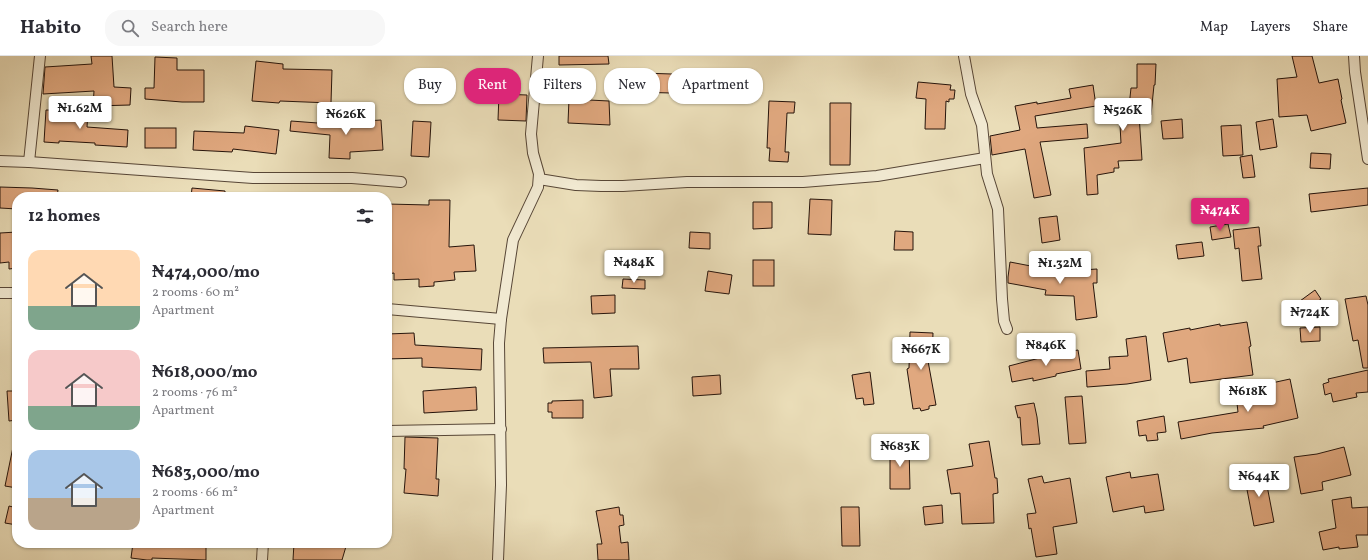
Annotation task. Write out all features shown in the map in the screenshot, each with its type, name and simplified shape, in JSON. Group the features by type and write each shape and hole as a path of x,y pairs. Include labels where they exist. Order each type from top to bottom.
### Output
{"street":[{"path":"29,162 40,56"},
{"path":"498,560 501,486 499,343 501,319 513,240 538,187 540,179 533,152 531,134 538,56"},
{"path":"964,56 971,94 982,125 988,174 998,209 1002,299 1004,321 1007,329"},
{"path":"1354,56 1368,159"},
{"path":"540,179 576,185 601,186 687,182 803,182 877,176 985,158"},
{"path":"0,161 253,178 352,178 401,182"},
{"path":"0,293 12,293"},
{"path":"392,310 501,319"},
{"path":"392,431 501,429"},
{"path":"262,548 262,560"}],"building":[{"path":"91,56 112,56 114,87 131,88 130,105 93,106 94,91 43,94 45,67 92,64"},
{"path":"559,56 608,56 609,64 559,65"},
{"path":"1292,56 1312,56 1319,83 1338,79 1346,123 1311,131 1307,115 1279,117 1277,79 1297,77"},
{"path":"155,57 177,58 177,70 204,70 204,102 145,99 145,88 154,88"},
{"path":"256,61 283,64 283,69 332,70 331,103 280,101 279,103 252,101"},
{"path":"1137,64 1156,64 1151,115 1139,114 1142,160 1118,161 1119,168 1114,168 1114,172 1097,175 1098,194 1087,195 1084,148 1121,143 1120,125 1127,125 1131,88 1137,88"},
{"path":"660,74 668,74 668,93 660,93"},
{"path":"918,82 951,85 950,90 955,90 954,99 949,99 949,102 946,101 945,129 925,129 926,99 916,98"},
{"path":"1093,85 1096,106 1035,116 1037,128 1087,124 1088,138 1040,142 1051,195 1034,198 1025,149 992,155 990,136 1020,130 1015,106 1071,98 1069,89"},
{"path":"521,95 527,95 526,121 498,120 499,104 521,104"},
{"path":"596,100 604,101 604,104 609,104 610,125 568,123 569,104 596,104"},
{"path":"769,101 795,102 794,113 787,113 785,152 789,152 788,162 769,161 770,148 767,148"},
{"path":"830,103 851,103 850,165 830,165"},
{"path":"46,110 88,111 87,127 128,130 127,147 95,145 95,143 59,141 59,143 44,142"},
{"path":"331,119 351,120 351,122 381,120 383,150 350,152 350,159 329,158 330,135 290,131 291,121 331,124"},
{"path":"1182,119 1183,138 1163,139 1161,121"},
{"path":"1273,119 1277,147 1260,150 1256,122"},
{"path":"413,121 431,122 429,157 411,156"},
{"path":"1241,125 1243,155 1223,156 1221,126"},
{"path":"245,126 279,130 276,154 233,149 232,152 193,150 194,131 244,133"},
{"path":"145,128 176,128 176,148 145,148"},
{"path":"1311,153 1331,154 1330,169 1310,168"},
{"path":"1252,155 1255,177 1243,178 1240,157"},
{"path":"0,187 58,190 58,192 12,192 12,209 0,208"},
{"path":"192,188 225,191 225,192 192,192"},
{"path":"1368,188 1368,205 1311,212 1309,194"},
{"path":"810,199 832,200 831,235 808,234"},
{"path":"429,200 450,200 449,247 474,245 476,271 454,272 455,280 434,282 434,286 419,287 419,279 394,280 394,273 392,273 392,204 429,205"},
{"path":"753,202 772,202 772,228 753,229"},
{"path":"1057,216 1060,240 1042,243 1039,218"},
{"path":"1228,224 1231,237 1212,240 1210,227"},
{"path":"1259,227 1261,246 1258,246 1262,279 1242,281 1239,248 1235,249 1233,230"},
{"path":"895,231 913,232 913,250 894,250"},
{"path":"12,232 12,269 9,269 9,262 0,263 0,233"},
{"path":"690,232 710,233 710,249 689,248"},
{"path":"1202,242 1204,256 1178,259 1176,245"},
{"path":"753,260 774,260 774,286 753,286"},
{"path":"1010,262 1036,268 1067,271 1097,269 1097,283 1093,283 1097,317 1076,320 1074,296 1045,295 1046,290 1008,283"},
{"path":"708,271 732,275 729,294 705,291"},
{"path":"623,279 645,280 645,289 622,288"},
{"path":"1315,290 1321,299 1306,310 1300,301"},
{"path":"615,295 615,313 592,314 591,296"},
{"path":"1366,296 1368,305 1368,368 1363,368 1358,340 1353,341 1345,299"},
{"path":"1247,322 1251,346 1249,347 1253,375 1190,383 1187,358 1168,362 1163,333 1190,328 1190,330 1220,324 1220,326"},
{"path":"1320,327 1320,341 1301,342 1300,328"},
{"path":"910,332 933,333 932,361 928,361 936,405 929,406 929,409 921,411 920,408 913,409 907,369 909,368"},
{"path":"414,333 415,345 482,349 481,370 422,367 422,358 392,359 392,334"},
{"path":"1146,336 1151,380 1127,384 1087,387 1086,371 1110,369 1109,357 1128,356 1126,339"},
{"path":"638,346 639,369 610,369 612,396 594,398 591,362 544,363 543,348"},
{"path":"1078,350 1081,369 1056,374 1056,376 1033,381 1033,378 1012,382 1009,366 1055,354"},
{"path":"1368,370 1368,392 1356,393 1357,397 1333,402 1331,393 1325,395 1323,384 1329,382 1328,379"},
{"path":"870,372 874,404 864,405 863,398 856,399 852,375"},
{"path":"720,375 721,394 693,396 692,377"},
{"path":"1290,379 1298,418 1263,426 1264,428 1212,433 1181,439 1178,422 1238,412 1236,395 1268,391 1267,384"},
{"path":"476,387 477,410 424,413 423,391"},
{"path":"7,391 12,391 12,421 9,421"},
{"path":"1082,396 1086,443 1069,444 1065,397"},
{"path":"583,400 583,418 552,418 552,412 548,412 548,403 552,403 552,401"},
{"path":"1034,403 1040,444 1022,445 1020,417 1018,418 1015,406"},
{"path":"1164,416 1166,432 1157,433 1158,440 1147,441 1146,435 1139,436 1137,421"},
{"path":"405,437 438,438 436,479 439,479 438,496 404,493 406,469 404,469"},
{"path":"989,441 995,478 997,478 998,493 993,494 994,523 962,524 960,493 951,494 947,470 973,466 969,444"},
{"path":"890,446 909,446 910,489 890,489"},
{"path":"1344,447 1351,475 1322,482 1323,490 1301,494 1294,457 1317,454"},
{"path":"12,452 12,487 5,486"},
{"path":"1264,470 1274,522 1254,526 1244,474"},
{"path":"1130,472 1131,478 1158,474 1164,510 1145,513 1144,506 1113,512 1106,477"},
{"path":"1042,476 1044,483 1070,478 1077,523 1053,527 1057,554 1036,557 1027,514 1036,513 1028,479"},
{"path":"1351,497 1352,508 1368,507 1368,535 1356,535 1358,547 1339,549 1339,547 1323,550 1319,532 1336,528 1332,500"},
{"path":"942,505 943,523 925,525 923,507"},
{"path":"9,506 12,507 12,524 5,523"},
{"path":"619,507 620,515 623,515 624,525 619,526 621,543 628,542 629,560 598,560 597,544 602,544 596,511"},
{"path":"841,507 859,507 860,546 842,546"},
{"path":"132,548 206,548 206,560 152,558 152,560 147,560 131,558"},
{"path":"294,548 346,548 342,560 293,560"}]}
